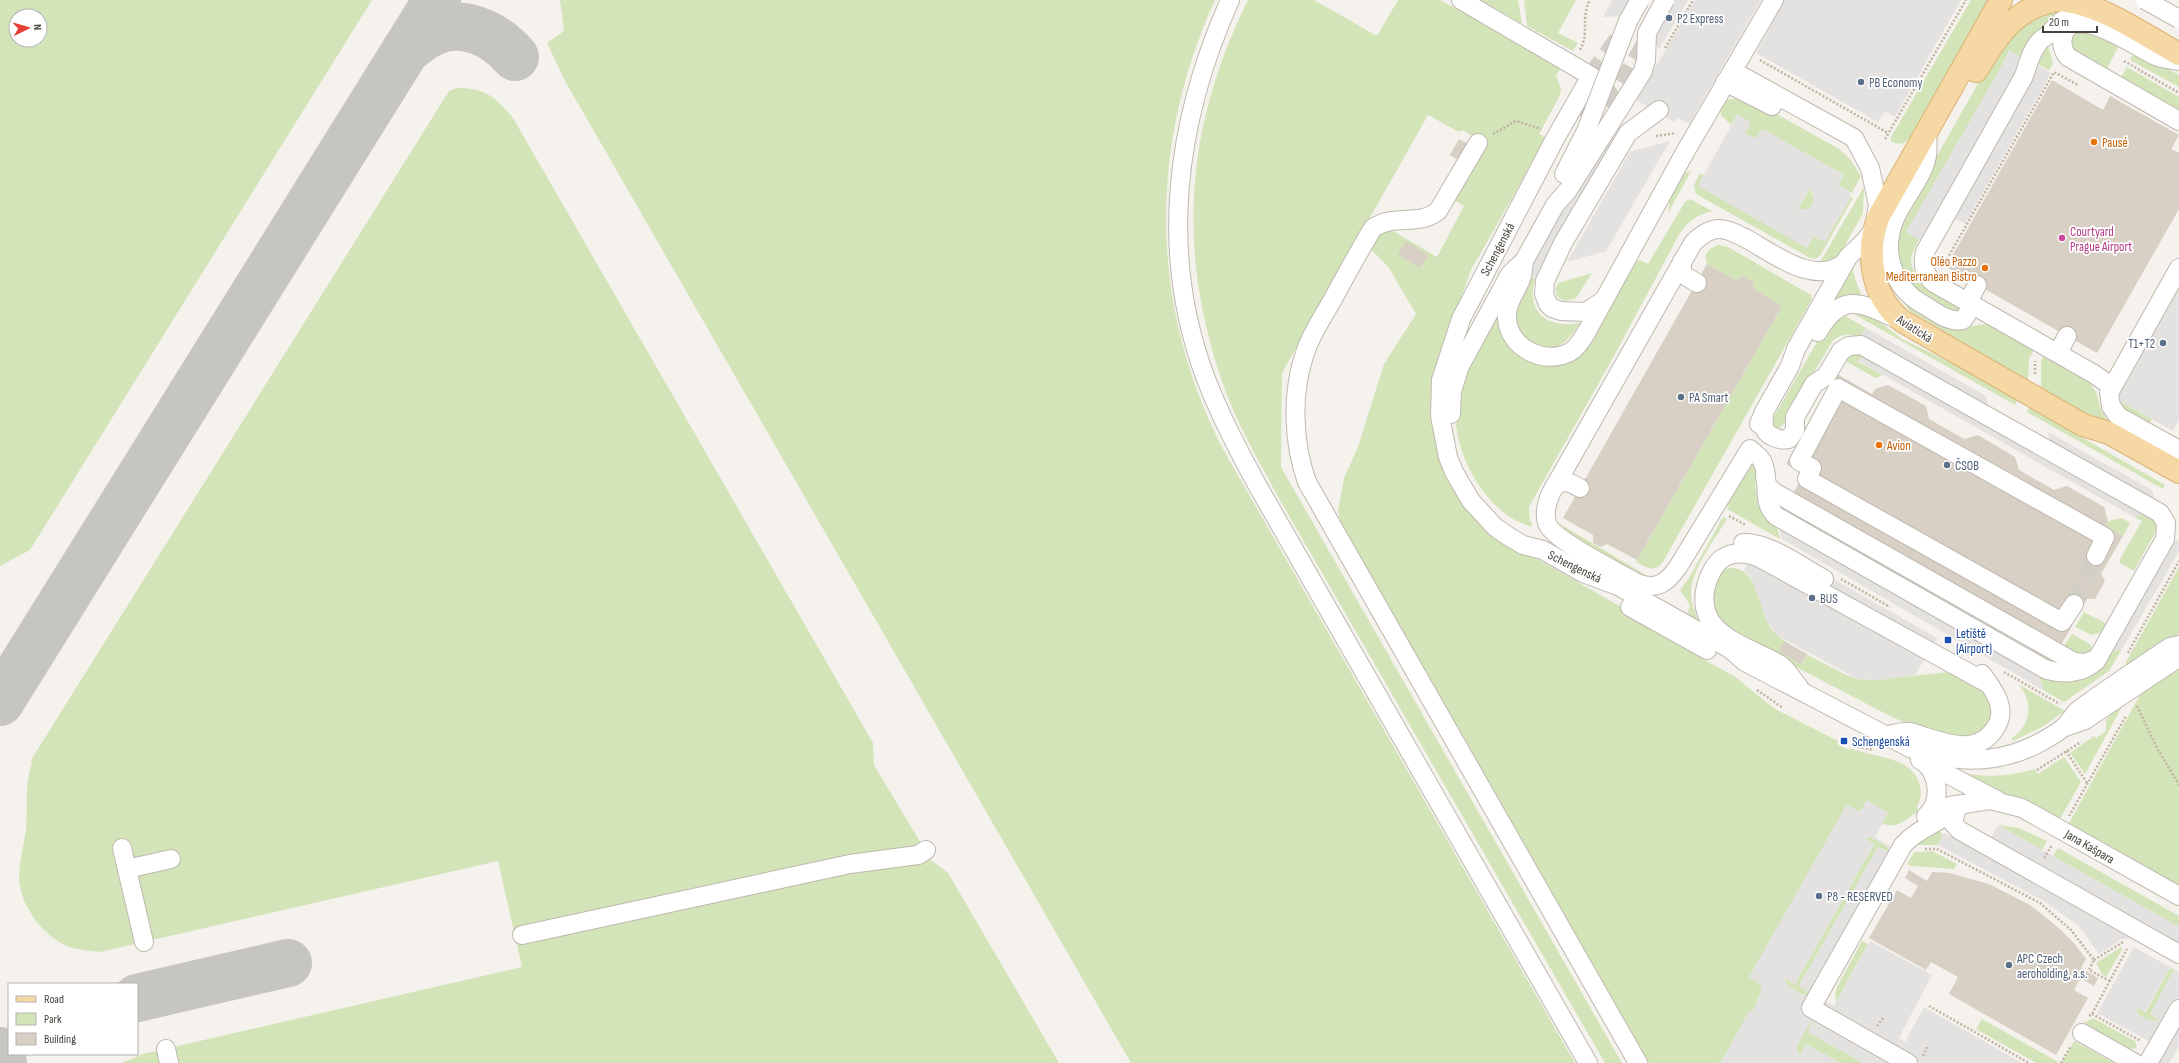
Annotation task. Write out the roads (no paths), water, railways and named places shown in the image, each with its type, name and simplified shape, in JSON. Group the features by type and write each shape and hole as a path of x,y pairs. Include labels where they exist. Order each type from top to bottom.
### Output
{"main road":[{"path":"1941,104 2001,0"},
{"name":"Aviatická","path":"2179,54 2082,4 2060,0 2033,7 2015,18 2001,34 1970,81 1941,104 1883,208 1874,228 1872,252 1875,281 1888,307 1902,321 2083,425 2109,433 2179,472"},
{"path":"2083,425 2102,443 2179,488"}],"street":[{"path":"1230,0 1205,62 1194,98 1185,142 1180,181 1179,242 1183,282 1190,322 1206,378 1225,423 1257,484 1588,1063"},
{"name":"Schengenská","path":"1461,0 1591,76 1566,119 1461,319 1445,362 1441,380 1439,399 1440,416 1448,457 1454,472 1471,501 1495,527 1523,545 1542,550 1583,573 1618,586 1730,649 1745,662 1886,736 1930,755 1953,760 1976,761 1999,758 2022,751 2044,740 2065,726 2079,709 2170,648 2179,645"},
{"path":"1555,205 1559,185 1586,131 1628,21 1640,0"},
{"path":"1524,261 1521,278 1509,301 1507,322 1514,338 1529,352 1544,357 1563,355 1570,352 1581,341 1638,237 1738,68 1774,0"},
{"path":"2145,0 2179,19"},
{"path":"1542,550 1527,535 1502,519 1482,498 1465,471 1459,458 1452,426 1452,391 1460,366 1510,274 1524,261 1555,205 1568,190 1643,71 1646,60 1647,33 1659,2"},
{"path":"2097,12 2076,20 2066,28 2062,47 2068,57 2179,121"},
{"path":"2111,386 2094,374 1970,304 1929,278 1924,267 1925,252 2024,76 2029,61 2039,41 2049,34 2054,26 2065,18 2097,12 2158,56 2179,61"},
{"path":"1738,68 1854,138 1865,157 1877,196 1878,212 1874,228 1840,267 1828,271 1807,270 1732,232 1718,229 1698,238 1682,261 1554,487 1548,500 1546,516 1550,530 1637,583 1645,586 1656,586 1667,582 1678,568 1750,449 1764,412 1790,366 1796,349 1845,262"},
{"path":"1738,68 1865,157"},
{"path":"1604,300 1586,312 1561,311 1552,308 1548,304 1544,294 1545,281 1563,243 1628,132 1659,110"},
{"path":"1543,164 1565,143 1581,117"},
{"path":"1927,129 1926,161 1896,215 1892,229 1890,240 1893,272 1905,292 1912,299 1951,320 1963,320 1977,285"},
{"path":"1478,143 1438,211 1432,216 1423,219 1391,220 1373,228 1316,329 1305,353 1300,372 1296,417 1300,462 1307,482 1638,1063"},
{"path":"1682,261 1682,274 1697,283"},
{"path":"2179,268 2111,386 2109,400 2114,411 2136,426 2179,450"},
{"path":"1790,366 1806,354 1826,319 1837,308 1843,305 1864,306 1902,321"},
{"path":"2058,353 2067,336"},
{"path":"1764,412 1764,426 1768,433 1785,440 1792,436 1795,430 1795,417 1814,384 1826,376 1838,354 1844,348 1855,345 1866,347 2164,517 2167,529 2165,539 2098,657 2085,668 2073,672 2062,673 2044,669 1776,516 1768,506 1766,499 1765,476"},
{"path":"2074,604 2062,622 1806,479 1812,468 1799,461 1838,388 2105,537 2096,556"},
{"path":"2136,426 2150,443 2166,451 2179,454"},
{"path":"1750,449 1763,463 1767,485 1774,492 2074,662 2086,663 2098,657"},
{"path":"1554,487 1559,483 1566,482 1580,488"},
{"path":"1922,576 1935,552"},
{"path":"1803,692 1781,665 1719,632 1709,621 1704,602 1704,593 1710,575 1723,557 1735,553 1748,554 1758,557 1989,684 1998,698 2000,718 1994,729 1985,739 1967,745 1957,746 1934,741 1909,732 1886,736"},
{"path":"2065,726 2085,720 2175,660 2179,655"},
{"path":"1886,736 1899,749 1999,802"},
{"path":"1923,761 1933,773 1937,792 1935,805 1926,816"},
{"path":"1908,1063 1811,1008 1903,845 1923,828 1949,816 1959,808 1984,800 1999,802"},
{"name":"Jana Kašpara","path":"1999,802 2031,812 2179,896"},
{"path":"1903,845 1905,828 1926,816 1947,807 1959,808"},
{"path":"1959,808 1953,823 1959,830 2179,954"},
{"path":"122,848 144,942"},
{"path":"522,935 850,864 918,855 926,850"},
{"path":"127,869 171,859"},
{"path":"2148,1063 2179,1009"},
{"path":"2079,1032 2135,1063"}],"tunnel":[{"path":"1591,76 1618,39"},
{"path":"1581,117 1618,91 1648,39"},
{"path":"2074,604 2096,556"}],"place":[{"name":"P2 Express","path":"1669,18"},
{"name":"PB Economy","path":"1861,82"},
{"name":"Pausé","path":"2094,142"},
{"name":"Courtyard Prague Airport","path":"2062,238"},
{"name":"Oléo Pazzo Mediterranean Bistro","path":"1985,268"},
{"name":"T1+T2","path":"2163,343"},
{"name":"PA Smart","path":"1681,397"},
{"name":"Avion","path":"1879,445"},
{"name":"ČSOB","path":"1947,465"},
{"name":"BUS","path":"1812,598"},
{"name":"Letiště (Airport)","path":"1948,640"},
{"name":"Schengenská","path":"1844,741"},
{"name":"P8 - RESERVED","path":"1819,896"},
{"name":"APC Czech aeroholding, a.s.","path":"2009,965"}]}
